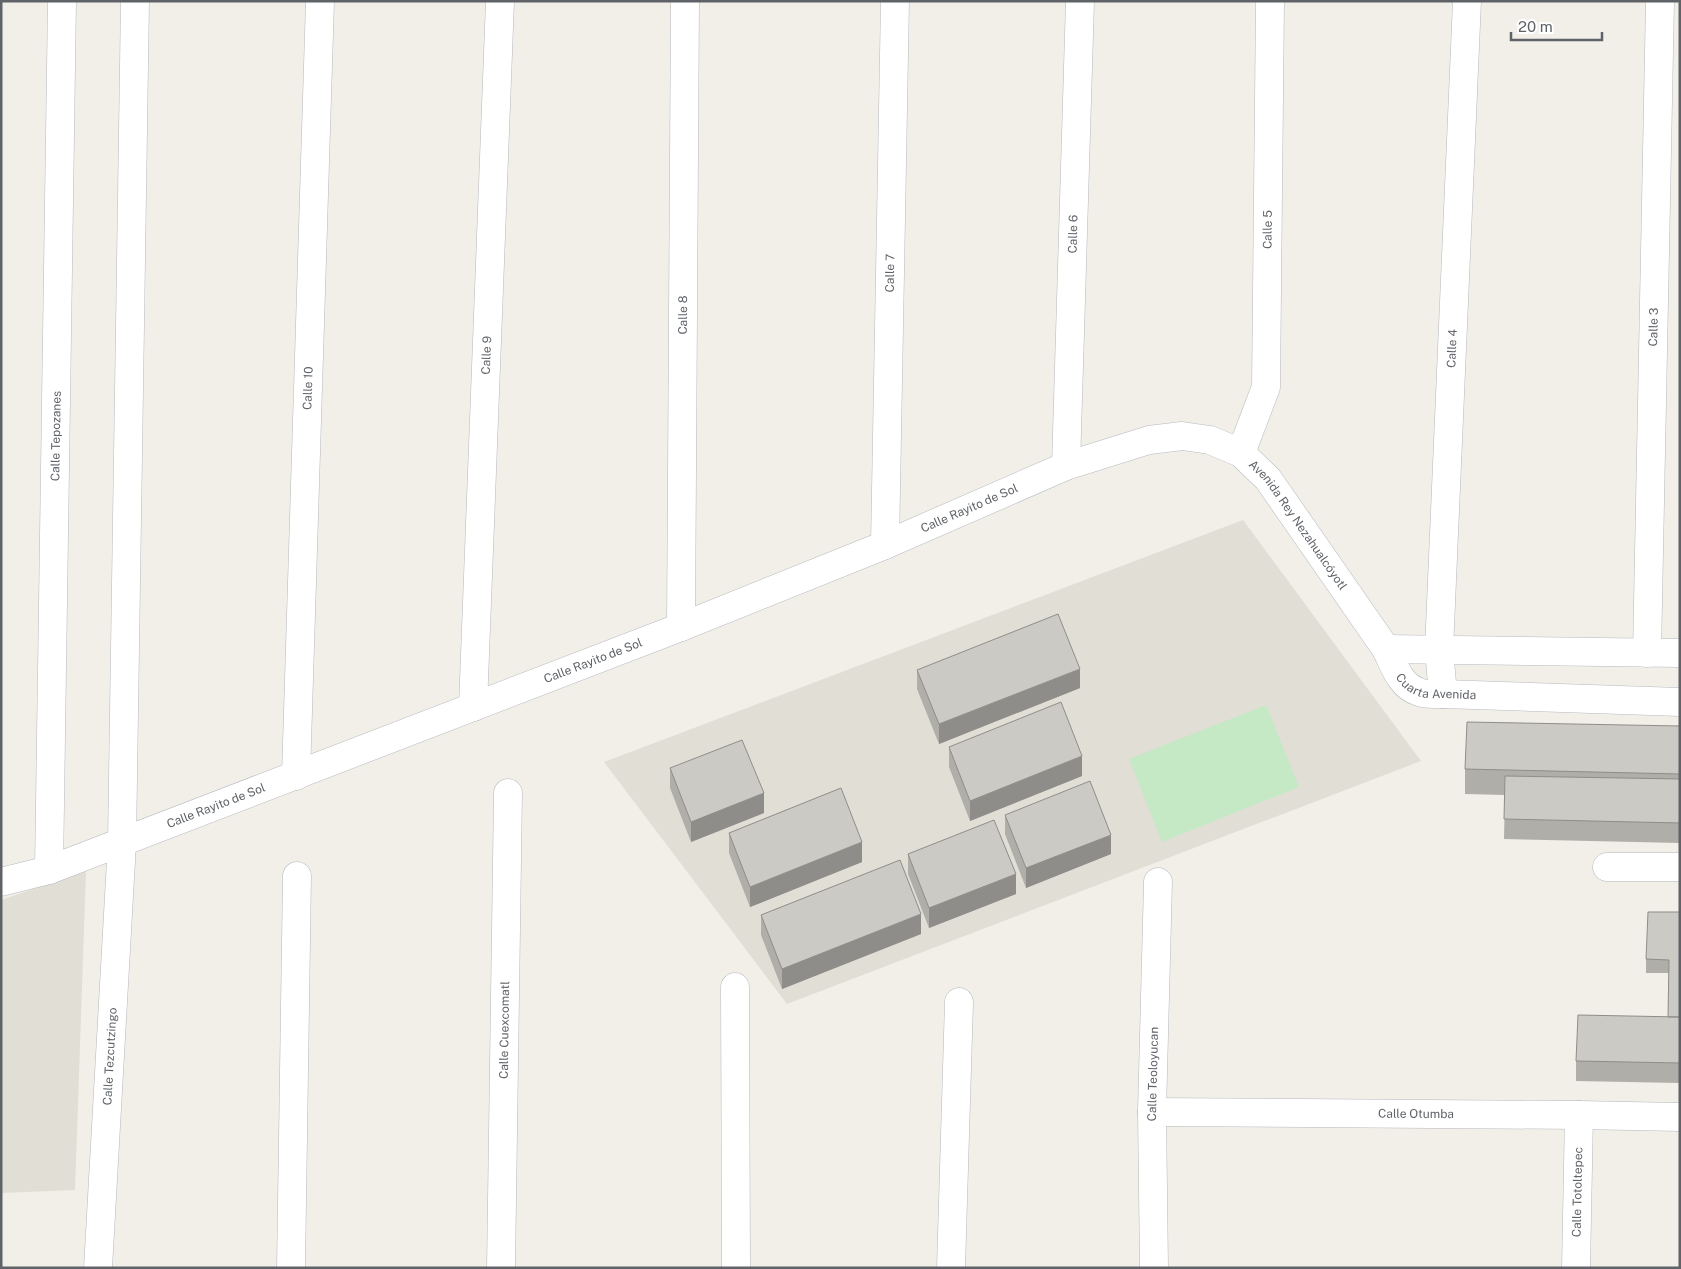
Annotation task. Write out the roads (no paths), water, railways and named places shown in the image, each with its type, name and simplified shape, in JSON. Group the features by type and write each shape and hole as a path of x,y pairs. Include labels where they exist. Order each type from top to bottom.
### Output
{"street":[{"name":"Calle Tepozanes","path":"49,870 62,1"},
{"path":"122,843 134,1"},
{"name":"Calle 10","path":"296,776 320,1"},
{"name":"Calle 9","path":"473,707 500,1"},
{"name":"Calle 8","path":"681,627 685,1"},
{"name":"Calle 7","path":"885,545 895,1"},
{"name":"Calle 6","path":"1066,466 1080,1"},
{"name":"Calle 5","path":"1241,453 1266,387 1270,1"},
{"name":"Calle 4","path":"1443,694 1439,650 1467,1"},
{"name":"Calle 3","path":"1647,653 1660,1"},
{"name":"Calle Rayito de Sol","path":"1,882 49,870 122,843 681,627 885,545 1066,466 1149,440 1182,436"},
{"name":"Avenida Rey Nezahualcóyotl","path":"1182,436 1210,440 1241,453 1268,479 1386,649"},
{"name":"Cuarta Avenida","path":"1680,653 1386,649 1396,670 1407,686 1420,693 1680,702"},
{"name":"Calle Cuexcomatl","path":"501,1268 508,793"},
{"name":"Calle Tezcutzingo","path":"98,1268 122,843"},
{"path":"1607,866 1680,867"},
{"path":"291,1268 297,876"},
{"name":"Calle Teoloyucan","path":"1154,1268 1152,1112 1158,882"},
{"path":"735,987 736,1268"},
{"path":"951,1268 959,1002"},
{"name":"Calle Otumba","path":"1152,1112 1680,1117"},
{"name":"Calle Totoltepec","path":"1576,1268 1579,1115"}]}
